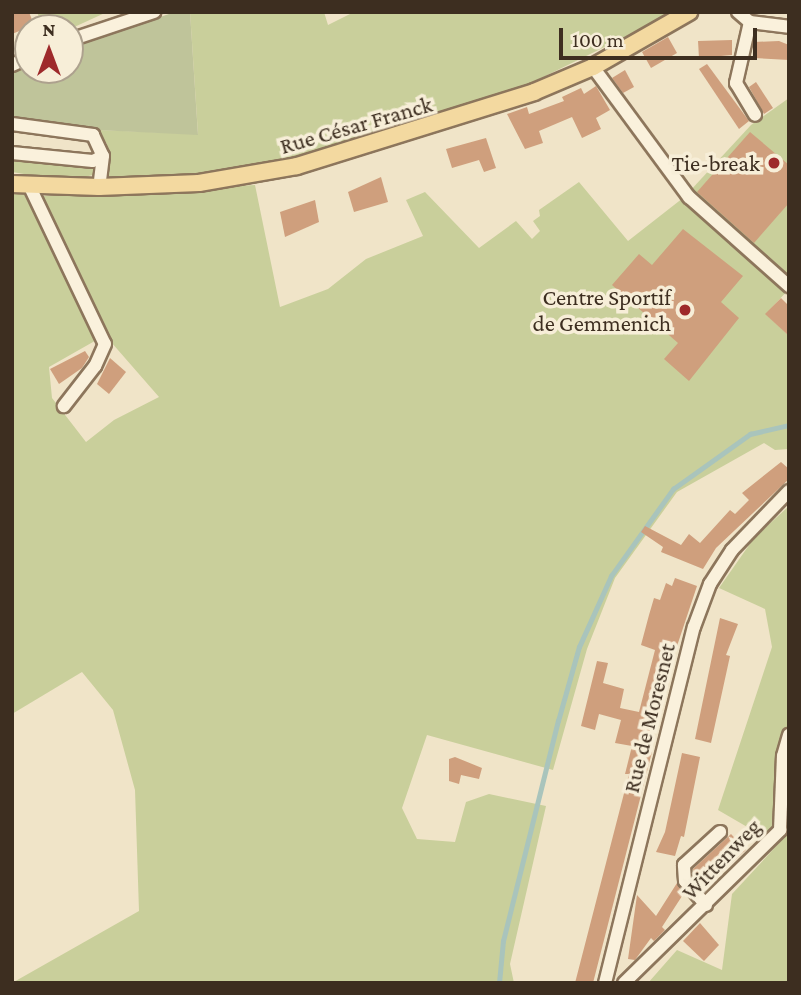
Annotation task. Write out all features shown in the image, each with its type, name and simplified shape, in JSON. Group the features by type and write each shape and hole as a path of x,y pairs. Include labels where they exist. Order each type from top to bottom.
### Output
{"main road":[{"name":"Rue César Franck","path":"20,185 99,187 199,183 297,166 494,108 593,67 690,12"}],"street":[{"path":"84,35 154,12"},
{"path":"738,12 750,22 789,27"},
{"path":"750,22 736,83 755,115"},
{"path":"593,67 690,197 789,286"},
{"path":"12,124 93,135 103,156 99,187"},
{"path":"12,153 93,161 103,156"},
{"path":"20,185 106,344 95,366 64,406"},
{"name":"Rue de Moresnet","path":"605,983 698,617 732,550 789,491"},
{"name":"Wittenweg","path":"624,983 753,860 780,830 783,756 789,735"},
{"path":"706,905 685,881 684,865 720,832"}],"green space":[{"path":"37,12 107,12 84,23 84,14"},
{"path":"175,12 190,12 198,135 97,130 12,119 12,72 14,71 14,84 84,84 84,42"},
{"path":"190,12 324,12 328,25 354,12 676,12 529,84 449,115 283,164 200,177 110,181 105,173 107,144 97,130 198,134"},
{"path":"789,98 789,278 689,192 751,125"},
{"path":"12,156 94,165 93,175 66,181 12,172"},
{"path":"579,182 628,241 683,198 788,290 766,314 789,336 789,449 775,450 764,443 677,492 615,578 587,649 553,770 427,735 402,808 417,839 455,842 466,802 489,794 546,806 510,964 514,983 12,983 139,911 135,790 113,710 82,672 12,714 12,193 27,195 100,338 49,367 52,398 86,442 114,420 159,397 111,342 41,196 255,185 280,307 328,289 366,259 423,236 406,200 425,192 479,248 516,221 532,239 540,231 533,221 540,216 539,210"},
{"path":"789,506 789,732 779,822 768,839 718,810 772,647 765,609 719,588 754,538"},
{"path":"789,750 789,983 648,983 677,950 722,970 732,894 782,840"}],"building":[{"path":"12,12 29,12 30,14 14,14 12,34"},
{"path":"668,37 677,53 651,68 642,52"},
{"path":"732,40 732,55 699,58 698,41"},
{"path":"779,41 789,45 789,60 754,58 754,42"},
{"path":"707,64 749,121 739,129 699,69"},
{"path":"625,70 634,87 623,93 612,78"},
{"path":"756,82 773,108 764,114 749,87"},
{"path":"596,86 610,110 596,118 601,129 582,138 572,117 539,131 543,143 525,149 507,114 527,107 529,114 564,101 562,97 581,88 584,94"},
{"path":"750,132 789,165 789,203 754,243 697,192"},
{"path":"486,138 496,168 484,172 479,160 452,168 446,149"},
{"path":"381,177 388,202 354,212 348,192"},
{"path":"315,200 319,222 285,237 280,212"},
{"name":"Centre Sportif de Gemmenich","path":"683,229 743,276 721,302 739,318 689,381 664,359 678,343 612,285 639,254 652,265"},
{"path":"781,298 789,306 789,336 765,314"},
{"path":"85,351 89,357 82,368 59,384 50,369"},
{"path":"110,358 126,372 109,394 97,384"},
{"path":"781,462 789,469 789,479 716,548 703,569 661,552 663,547 641,532 645,526 681,545 689,534 700,543 730,510 735,514 749,500 742,493"},
{"path":"675,578 697,586 661,694 647,750 652,752 593,983 575,983 629,774 625,774 632,746 615,743 621,720 599,714 595,730 581,726 597,661 608,663 603,683 624,689 620,708 639,712 655,650 641,645 649,615 654,598 660,600 666,583 672,586"},
{"path":"720,618 738,624 726,655 730,656 711,743 695,739"},
{"path":"682,753 700,757 684,837 681,836 675,856 656,852 665,832"},
{"path":"455,757 482,768 479,779 461,775 459,784 449,781 449,759"},
{"path":"731,834 746,850 704,889 694,877 693,869"},
{"path":"677,883 684,893 662,927 665,930 654,941 651,938 635,960 628,959 637,895 656,916"},
{"path":"700,923 719,945 704,961 683,941"}],"waterway":[{"path":"499,983 503,941 558,721 579,647 611,576 673,489 750,434 789,425"}],"place":[{"name":"Tie-break","path":"774,163"},
{"name":"Centre Sportif de Gemmenich","path":"685,310"}]}
